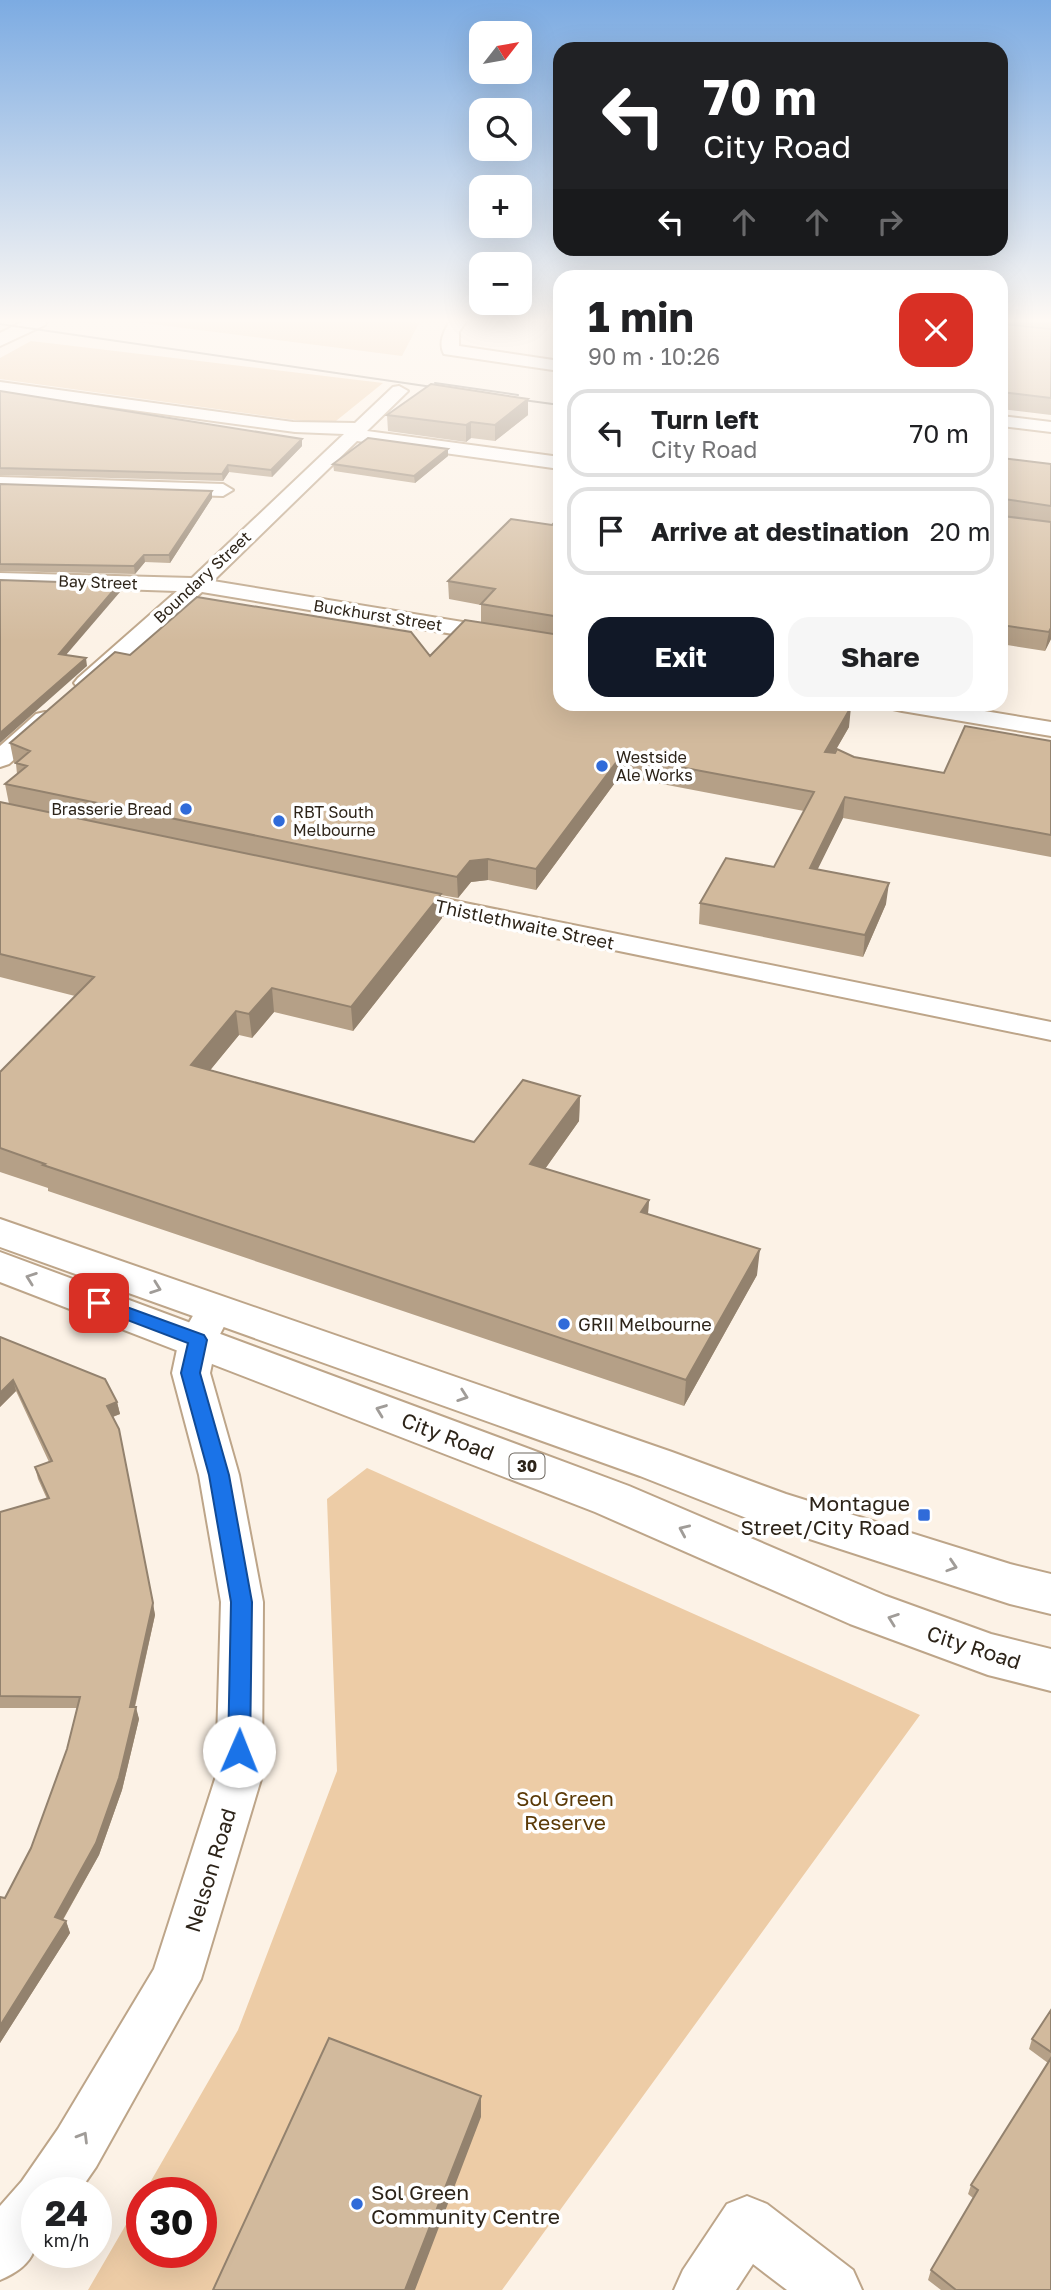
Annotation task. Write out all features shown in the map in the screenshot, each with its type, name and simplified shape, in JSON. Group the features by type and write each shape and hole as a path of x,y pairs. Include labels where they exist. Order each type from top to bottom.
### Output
{"main road":[{"name":"City Road","path":"0,1232 206,1325 868,1610 988,1654 1051,1671"},
{"name":"City Road","path":"0,1266 206,1325 656,1464 771,1508 1010,1584 1051,1594"}],"street":[{"path":"312,428 357,432 553,462"},
{"name":"Boundary Street","path":"0,759 197,585 361,428"},
{"path":"0,483 223,490"},
{"name":"Bay Street","path":"0,579 197,585"},
{"name":"Buckhurst Street","path":"197,585 553,644"},
{"path":"944,711 1051,729"},
{"name":"Thistlethwaite Street","path":"364,890 1051,1031"},
{"name":"Nelson Road","path":"56,2177 77,2148 176,1979 239,1776 242,1602 219,1475 191,1373 206,1325"},
{"path":"0,2252 21,2224"},
{"path":"703,2290 747,2224 833,2290"}],"green space":[{"name":"Sol Green Reserve","path":"367,1468 920,1715 502,2290 88,2290 101,2268 112,2268 112,2249 126,2225 126,2268 217,2268 217,2177 153,2177 238,2030 337,1771 327,1499"}],"building":[{"path":"0,428 232,428 302,439 271,470 228,465 222,474 0,468"},
{"path":"368,438 448,449 414,476 333,464"},
{"path":"1008,459 1051,464 1051,506 1008,500"},
{"path":"0,484 212,491 169,555 144,555 134,566 0,564"},
{"path":"1008,517 1051,522 1049,632 1008,626"},
{"path":"511,519 552,525 553,616 481,604 495,589 448,581"},
{"path":"0,580 119,584 59,654 86,658 0,733"},
{"path":"197,597 411,632 430,656 465,620 553,634 553,711 849,711 825,752 835,753 837,749 854,757 944,773 965,726 1051,741 1051,835 845,797 810,868 889,883 865,935 700,903 726,858 774,867 814,792 621,756 536,869 488,859 470,861 457,877 5,784 27,766 16,763 30,751 10,743 115,652 130,655"},
{"path":"0,802 441,894 351,1007 272,988 249,1014 236,1011 191,1065 474,1142 523,1080 580,1096 530,1164 649,1200 641,1212 760,1249 686,1380 43,1165 45,1164 0,1148 0,1072 94,977 0,954"},
{"path":"0,1337 105,1379 117,1402 107,1406 119,1429 153,1603 130,1707 136,1707 119,1778 96,1843 55,1917 66,1921 0,2026 0,1897 5,1898 31,1848 67,1749 80,1697 0,1696 0,1512 49,1498 35,1467 52,1461 13,1380 0,1393"},
{"path":"1051,2010 1051,2052 1032,2039"},
{"name":"Sol Green Community Centre","path":"329,2038 481,2096 405,2290 213,2290"},
{"path":"1051,2058 1051,2290 956,2290 931,2270 978,2190 971,2185"}],"place":[{"name":"Westside Ale Works","path":"602,766"},
{"name":"Brasserie Bread","path":"186,809"},
{"name":"RBT South Melbourne","path":"279,821"},
{"name":"GRII Melbourne","path":"564,1324"},
{"name":"Montague Street/City Road","path":"924,1515"},
{"name":"Sol Green Community Centre","path":"357,2204"}],"route":[{"path":"99,1303 198,1340 191,1373 219,1475 242,1602 239,1751"}]}
